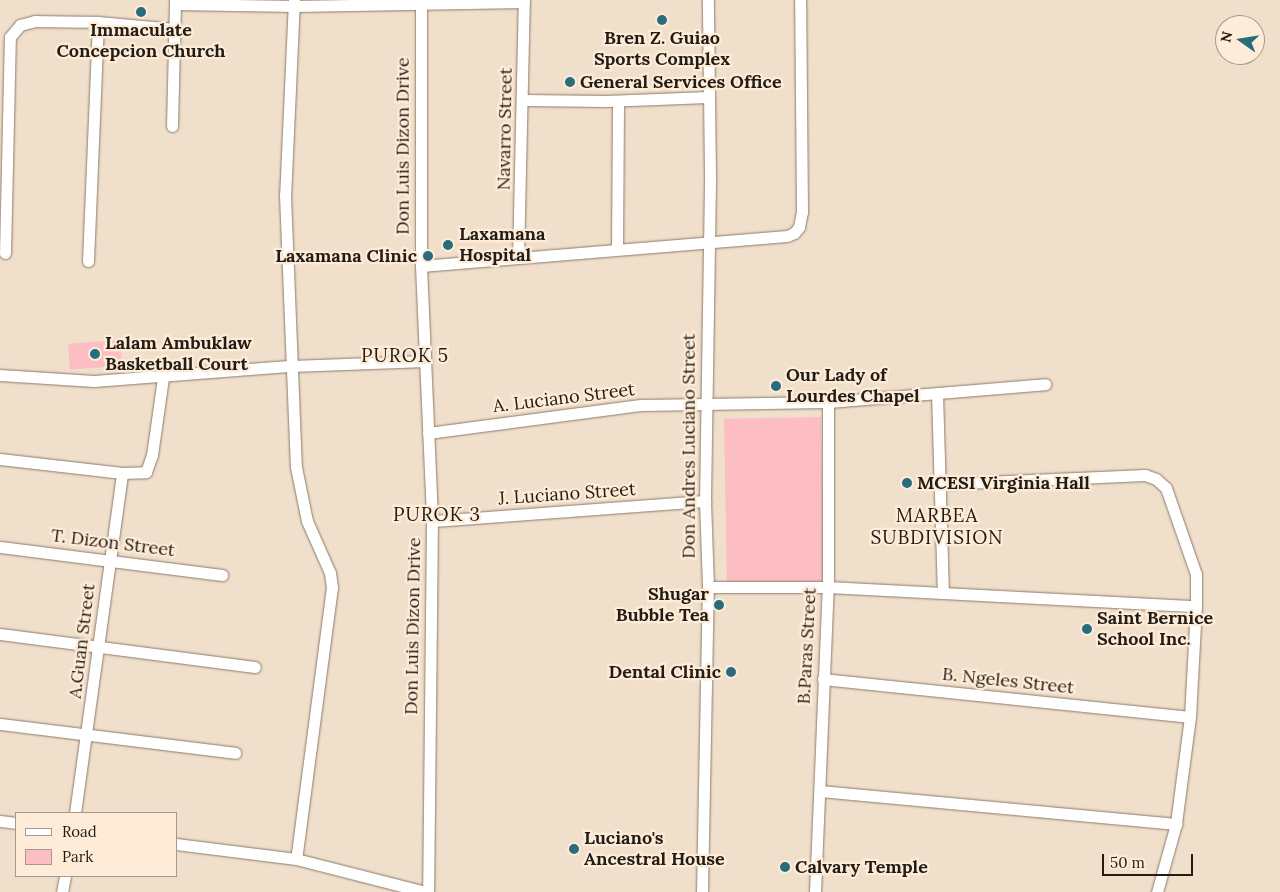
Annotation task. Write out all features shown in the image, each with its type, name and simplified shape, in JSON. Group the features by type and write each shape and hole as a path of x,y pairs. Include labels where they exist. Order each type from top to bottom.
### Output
{"street":[{"name":"Don Andres Luciano Street","path":"702,892 708,587 705,501 708,0"},
{"path":"421,266 787,236 799,227 803,127 800,0"},
{"path":"172,126 174,2 524,1"},
{"name":"Navarro Street","path":"518,258 524,100 524,1"},
{"name":"Don Luis Dizon Drive","path":"421,2 421,266 432,521 427,892"},
{"path":"294,3 285,195 291,366 300,497 330,573 332,587 296,859"},
{"path":"5,253 10,37 20,25 35,21 98,22 175,29"},
{"path":"88,261 98,22"},
{"path":"524,100 618,101 708,97"},
{"path":"617,249 618,101"},
{"path":"0,375 60,381 163,378 291,366 426,361"},
{"path":"0,459 122,473 139,474 146,472 150,466 163,378"},
{"name":"A. Luciano Street","path":"428,434 642,405 828,402 1045,384"},
{"path":"937,393 943,593"},
{"name":"B.Paras Street","path":"815,892 828,587 828,402"},
{"name":"A.Guan Street","path":"75,812 88,735 122,473"},
{"path":"941,484 1146,475 1156,479 1166,488 1196,574 1196,606 1190,717 1176,824 1157,892"},
{"name":"J. Luciano Street","path":"432,521 705,501"},
{"name":"T. Dizon Street","path":"0,547 110,559 222,575"},
{"path":"708,587 828,587 1196,606"},
{"path":"0,634 255,667"},
{"name":"B. Ngeles Street","path":"823,679 1190,717"},
{"path":"0,724 234,753"},
{"path":"820,791 1176,824"},
{"path":"0,821 15,823"},
{"path":"178,844 296,859 427,892"},
{"path":"62,892 65,877"}],"green space":[{"name":"Lalam Ambuklaw Basketball Court","path":"120,340 122,366 70,370 68,344"},
{"path":"821,417 824,582 727,584 724,419"}],"place":[{"name":"Immaculate Concepcion Church","path":"141,12"},
{"name":"Bren Z. Guiao Sports Complex","path":"662,20"},
{"name":"General Services Office","path":"570,82"},
{"name":"Laxamana Hospital","path":"448,245"},
{"name":"Laxamana Clinic","path":"428,256"},
{"name":"Lalam Ambuklaw Basketball Court","path":"95,354"},
{"name":"Our Lady of Lourdes Chapel","path":"776,386"},
{"name":"MCESI Virginia Hall","path":"907,483"},
{"name":"Shugar Bubble Tea","path":"719,605"},
{"name":"Saint Bernice School Inc.","path":"1087,629"},
{"name":"Dental Clinic","path":"731,672"},
{"name":"Luciano's Ancestral House","path":"574,849"},
{"name":"Calvary Temple","path":"785,867"}],"district":[{"name":"PUROK 5","path":"405,356"},
{"name":"PUROK 3","path":"437,515"},
{"name":"MARBEA SUBDIVISION","path":"937,527"}]}
